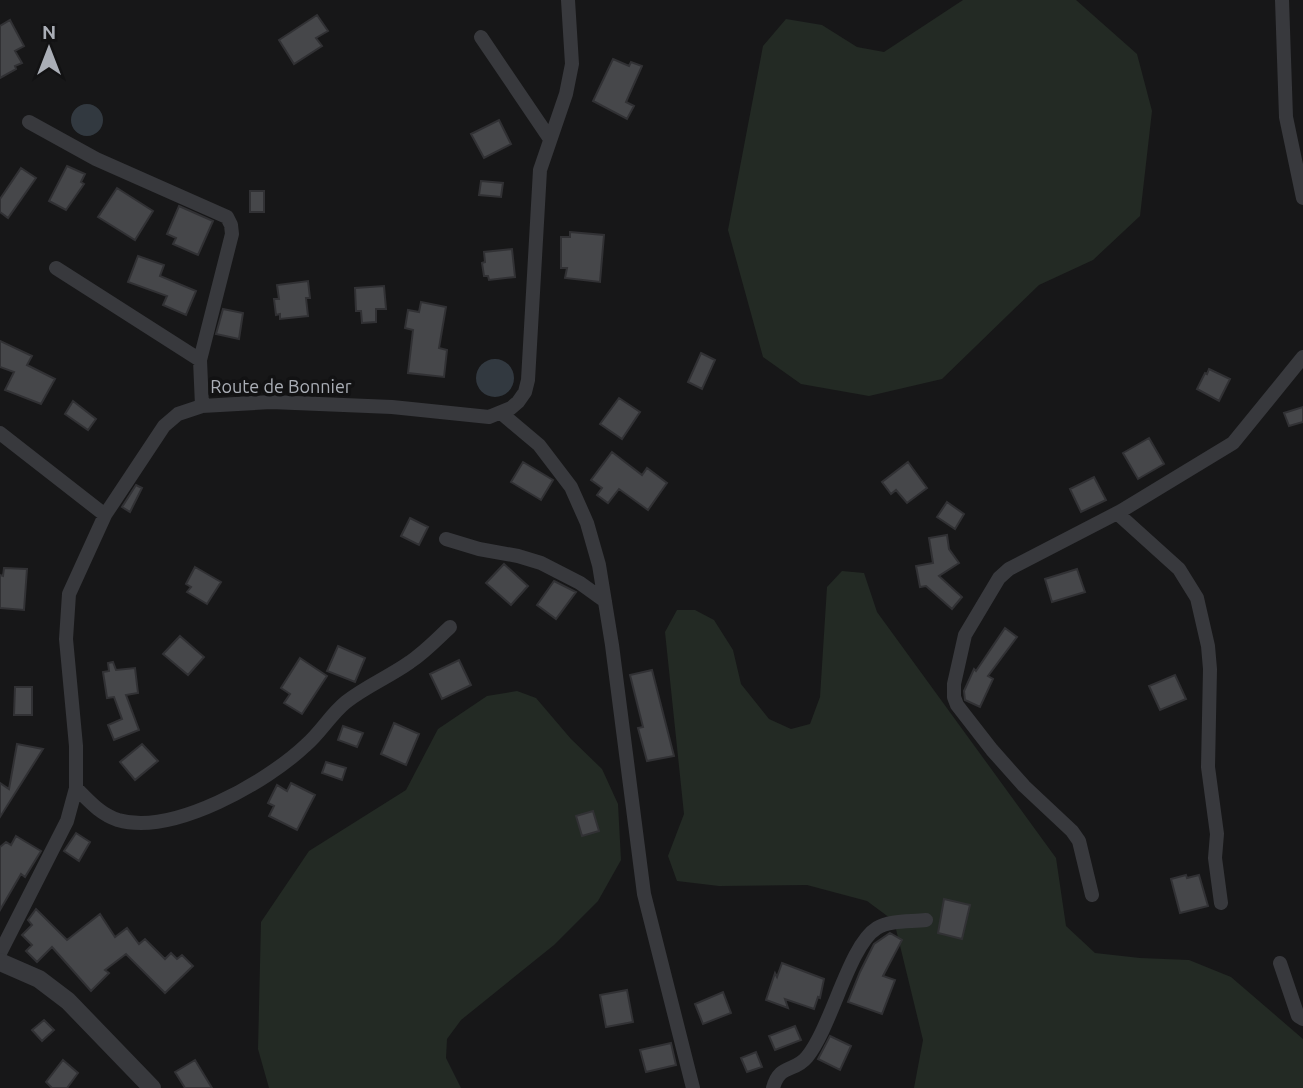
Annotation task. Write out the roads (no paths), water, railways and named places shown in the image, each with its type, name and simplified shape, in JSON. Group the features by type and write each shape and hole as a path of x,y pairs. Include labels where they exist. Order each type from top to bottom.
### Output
{"street":[{"path":"568,0 572,64 566,94 540,170 528,380 518,402 501,413 539,445 578,500 587,523 605,601 644,894 693,1088"},
{"path":"1283,0 1286,117 1303,198"},
{"path":"481,37 550,139"},
{"path":"29,122 96,159 230,220 232,234 200,360 202,406"},
{"path":"56,268 200,360"},
{"path":"1092,895 1079,841 1072,831 1024,786 957,705 954,684 965,635 999,578 1009,569 1117,513 1233,443 1303,357"},
{"name":"Route de Bonnier","path":"0,953 67,821 76,788 76,746 67,666 69,594 105,515 164,426 178,414 202,406 316,402 477,417 501,413"},
{"path":"0,433 105,515"},
{"path":"1117,513 1179,569 1197,598 1208,646 1210,669 1208,767 1217,834 1214,858 1221,903"},
{"path":"446,539 479,550 518,556 541,563 580,583 605,601"},
{"path":"76,788 101,813 120,821 150,822 191,813 226,799 256,784 279,768 308,744 344,704 421,655 450,627"},
{"path":"773,1088 776,1076 807,1058 828,1021 864,939 884,925 926,920"},
{"path":"0,962 39,979 68,1001 152,1088"},
{"path":"1280,963 1298,1016 1303,1019"}]}
